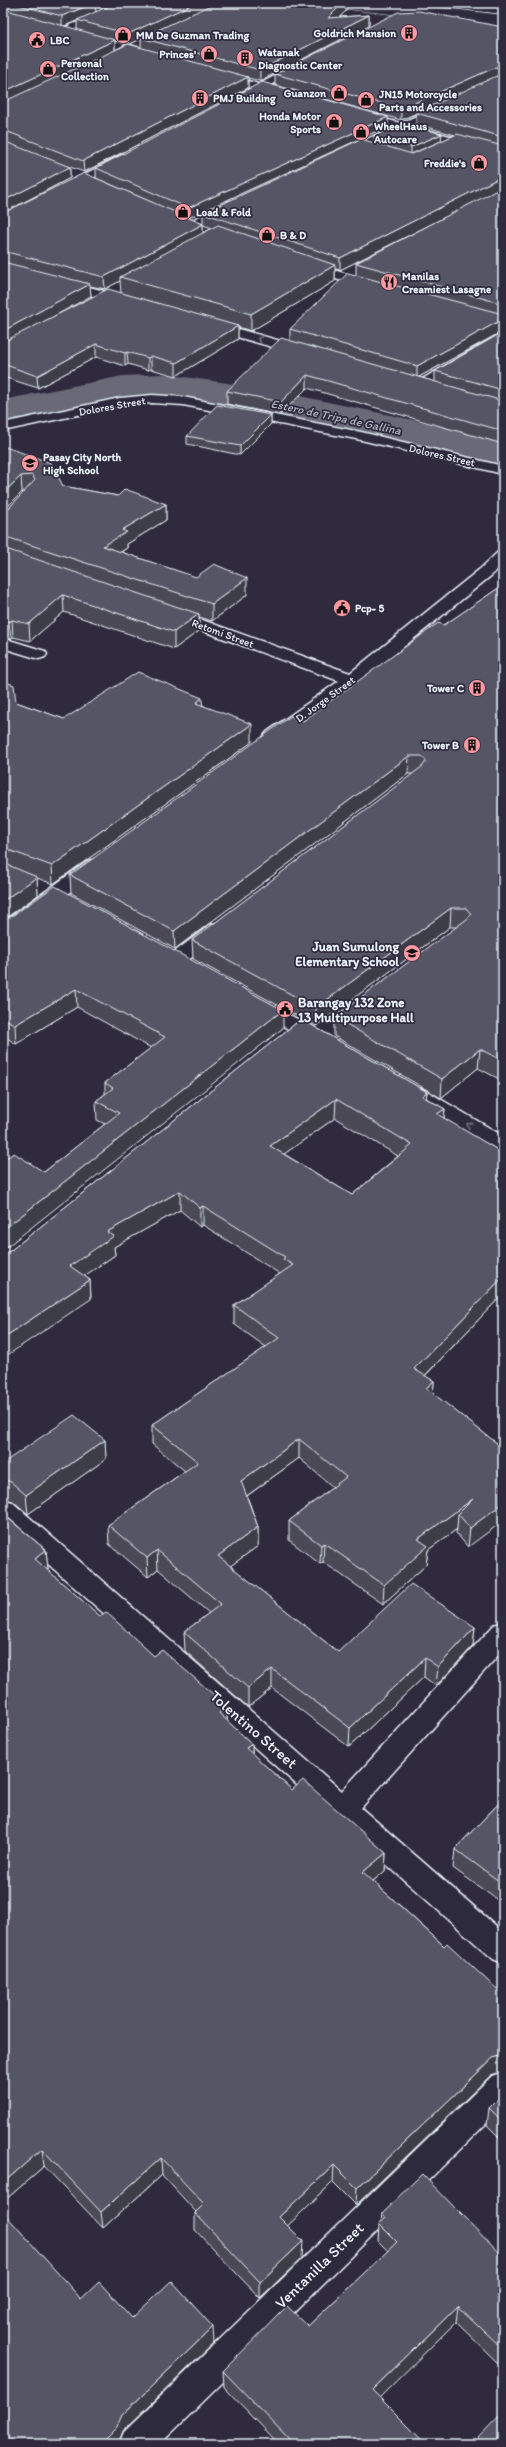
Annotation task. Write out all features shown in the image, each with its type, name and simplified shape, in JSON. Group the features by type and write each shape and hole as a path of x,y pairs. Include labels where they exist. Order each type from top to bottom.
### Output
{"main road":[{"path":"62,32 110,13 74,3"},
{"path":"347,3 503,21"},
{"path":"430,3 446,15 503,32"},
{"path":"382,24 430,3 503,11"},
{"path":"460,3 503,8"},
{"path":"49,28 77,36"},
{"path":"231,102 308,62"},
{"path":"205,72 296,98"},
{"path":"332,158 451,103"},
{"path":"349,112 503,154"},
{"path":"435,150 455,141"},
{"path":"360,145 375,149"},
{"path":"50,196 133,153"},
{"path":"69,172 98,184"},
{"path":"188,225 238,201"},
{"path":"174,218 202,230"},
{"path":"297,262 383,290"},
{"path":"3,268 144,306"},
{"path":"341,277 355,270"},
{"path":"85,306 120,288"},
{"path":"197,321 319,356"},
{"path":"435,390 413,383 503,336"},
{"name":"Dolores Street","path":"3,427 120,402 152,399 183,401 361,436 503,470"},
{"name":"D. Jorge Street","path":"262,745 352,680 486,572 503,554"},
{"name":"Retomi Street","path":"156,609 352,680"},
{"path":"3,643 39,654"},
{"path":"3,931 107,856"},
{"path":"36,886 75,905"},
{"path":"197,971 170,956 229,920"},
{"path":"238,994 316,1030 338,1049"},
{"path":"282,1042 316,1030"},
{"path":"400,1084 503,1145"},
{"name":"Tolentino Street","path":"7,1519 344,1808 503,1950"},
{"path":"344,1808 503,1632"},
{"name":"Ventanilla Street","path":"136,2444 503,2086"}],"building":[{"path":"11,3 94,3 62,16"},
{"path":"116,3 195,3 128,34 77,20"},
{"path":"215,3 343,3 328,18 369,15 260,70 141,38"},
{"path":"3,9 115,40 3,92"},
{"path":"419,11 503,27 503,64 401,109 275,74 398,12"},
{"path":"128,44 248,77 83,161 3,130 3,102"},
{"path":"503,73 503,137 416,113"},
{"path":"262,82 388,117 188,208 96,168"},
{"path":"403,123 442,134 411,147 374,136"},
{"path":"457,134 503,146 503,176 340,258 203,213 361,139 412,154"},
{"path":"3,141 70,167 3,201"},
{"path":"84,173 203,224 104,277 3,251 3,213"},
{"path":"503,187 503,304 356,263"},
{"path":"218,225 335,265 251,314 120,277"},
{"path":"3,262 90,284 3,331"},
{"path":"348,273 503,314 503,319 417,366 290,329"},
{"path":"108,289 238,326 176,363 151,356 148,358 127,352 125,353 96,344 37,376 3,364 3,342"},
{"path":"503,332 503,390 435,371"},
{"path":"281,338 503,401 503,431 307,375 281,402 227,391"},
{"path":"217,405 271,415 240,446 187,436"},
{"path":"3,446 51,463 63,486 118,496 125,489 166,504 122,530 127,532 103,546 196,577 214,564 247,578 212,604 3,536 3,511 8,509 35,480 32,475 21,476 3,493"},
{"path":"3,548 199,614 174,632 63,595 29,624 12,620 9,622 3,620"},
{"path":"503,585 503,1061 480,1049 442,1079 334,1017 467,919 471,914 466,908 451,908 316,1008 192,940 423,766 426,761 422,756 409,756 174,931 70,875 291,716 303,721 438,623 444,625"},
{"path":"138,672 202,698 196,703 252,724 52,866 3,848 3,681 14,685 16,702 64,719"},
{"path":"3,863 37,877 3,901"},
{"path":"55,886 283,1010 3,1230 3,1160 14,1153 44,1172 119,1113 96,1101 113,1088 105,1083 165,1037 76,989 15,1025 3,1017 3,918 9,918"},
{"path":"301,1019 427,1092 422,1096 445,1109 437,1114 503,1153 503,1277 414,1369 434,1381 426,1388 503,1448 503,1503 470,1528 458,1514 473,1499 418,1539 428,1546 384,1585 324,1543 321,1545 289,1521 346,1477 299,1439 241,1481 258,1527 218,1556 338,1652 411,1584 475,1627 438,1667 425,1658 350,1728 272,1669 248,1688 184,1632 221,1604 157,1550 147,1558 108,1525 198,1462 152,1425 279,1338 234,1305 293,1265 283,1259 285,1257 203,1206 200,1208 180,1191 107,1232 114,1236 70,1266 90,1280 3,1338 3,1253 10,1251","holes":["336,1099 412,1145 352,1195 270,1146"]},
{"path":"74,1415 105,1440 26,1495 11,1482 3,1479 3,1463"},
{"path":"3,1514 46,1550 35,1559 100,1616 106,1612 154,1656 162,1650 227,1706 219,1713 252,1744 246,1748 292,1790 303,1780 386,1853 363,1872 444,1946 447,1943 503,1995 503,2054 493,2058 357,2188 334,2165 279,2217 303,2241 260,2282 195,2213 204,2204 161,2158 101,2212 42,2149 3,2183"},
{"path":"503,1799 503,1884 455,1849"},
{"path":"503,2094 503,2122 489,2108"},
{"path":"422,2174 500,2254 503,2252 503,2349 458,2306 372,2390 426,2444 294,2444 223,2371 287,2306 308,2326 397,2242 379,2224 386,2218 382,2213"},
{"path":"3,2212 81,2299 99,2282 132,2318 171,2281 213,2327 122,2415 116,2429 101,2444 3,2444"},
{"path":"503,2412 503,2444 472,2444"}],"waterway":[{"name":"Estero de Tripa de Gallina","path":"3,414 123,389 163,387 262,402 503,453"}],"place":[{"name":"Goldrich Mansion","path":"409,33"},
{"name":"MM De Guzman Trading","path":"123,35"},
{"name":"LBC","path":"37,40"},
{"name":"Princes'","path":"209,54"},
{"name":"Watanak Diagnostic Center","path":"245,58"},
{"name":"Personal Collection","path":"48,69"},
{"name":"Guanzon","path":"339,93"},
{"name":"PMJ Building","path":"200,98"},
{"name":"JN15 Motorcycle Parts and Accessories","path":"366,100"},
{"name":"Honda Motor Sports","path":"334,122"},
{"name":"WheelHaus Autocare","path":"361,132"},
{"name":"Freddie's","path":"479,163"},
{"name":"Load & Fold","path":"183,212"},
{"name":"B & D","path":"267,235"},
{"name":"Manilas Creamiest Lasagne","path":"389,282"},
{"name":"Pasay City North High School","path":"30,463"},
{"name":"Pcp- 5","path":"342,608"},
{"name":"Tower C","path":"477,688"},
{"name":"Tower B","path":"472,745"},
{"name":"Juan Sumulong Elementary School","path":"412,953"},
{"name":"Barangay 132 Zone 13 Multipurpose Hall","path":"285,1009"}]}
